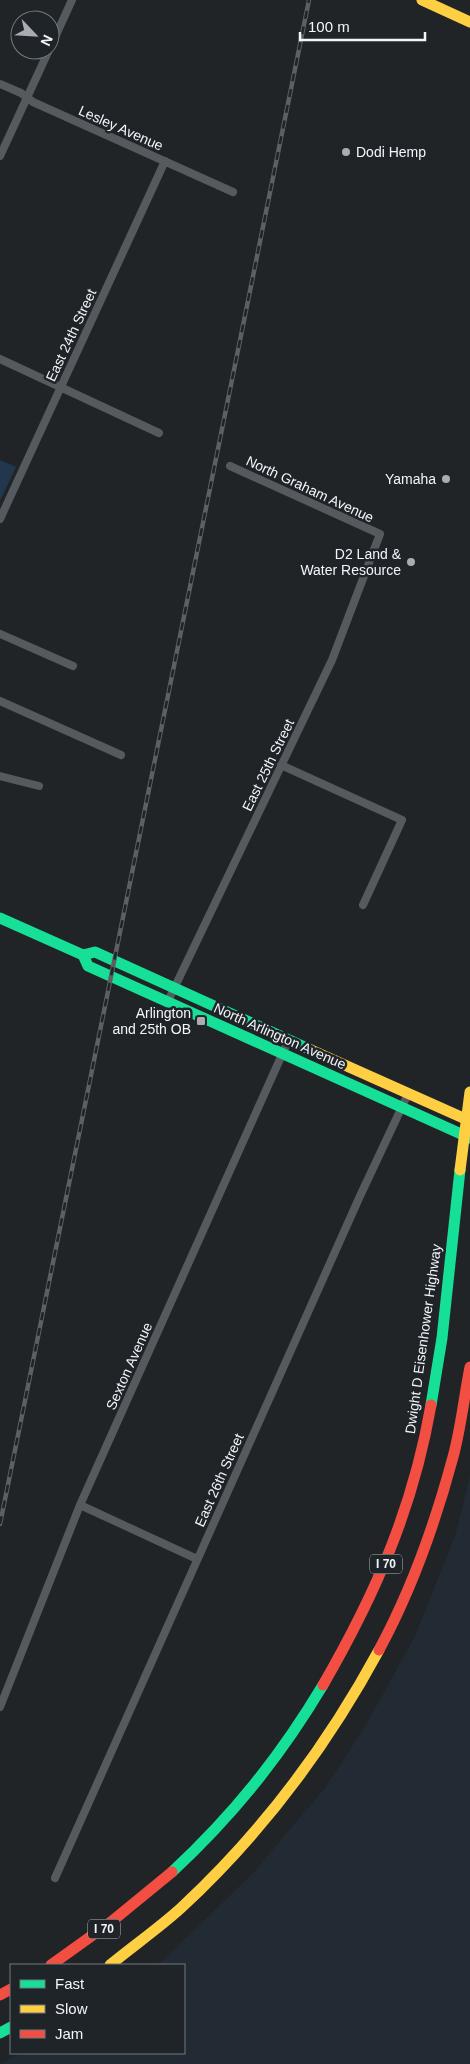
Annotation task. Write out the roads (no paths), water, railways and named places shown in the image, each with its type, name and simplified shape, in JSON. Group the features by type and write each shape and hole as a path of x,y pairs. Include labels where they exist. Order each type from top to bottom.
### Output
{"main road":[{"path":"422,0 470,22"},
{"name":"North Arlington Avenue","path":"0,918 84,955 95,952 470,1121"},
{"name":"North Arlington Avenue","path":"84,955 88,966 470,1138"},
{"name":"Dwight D Eisenhower Highway","path":"52,1964 109,1925 154,1888 189,1856 229,1814 268,1768 305,1715 361,1617 386,1562 408,1504 424,1442 437,1368 470,1092"},
{"name":"I 70","path":"111,1964 197,1893 255,1834 304,1772 355,1695 391,1629 426,1547 451,1466 470,1367"}],"street":[{"path":"60,26 72,0"},
{"path":"0,156 44,60"},
{"name":"Lesley Avenue","path":"0,84 233,192"},
{"name":"East 24th Street","path":"0,519 165,162"},
{"path":"0,359 62,386 159,433"},
{"name":"North Graham Avenue","path":"230,466 380,534"},
{"name":"East 25th Street","path":"168,1001 332,660 380,534"},
{"path":"0,634 72,666"},
{"path":"0,701 121,755"},
{"path":"281,765 402,820 363,905"},
{"path":"0,776 39,786"},
{"name":"Sexton Avenue","path":"0,1708 80,1506 289,1040"},
{"name":"East 26th Street","path":"55,1878 408,1094"},
{"path":"80,1506 197,1559"}],"railway":[{"path":"0,1524 309,0"}],"place":[{"name":"Dodi Hemp","path":"346,152"},
{"name":"Yamaha","path":"446,479"},
{"name":"D2 Land & Water Resource","path":"411,562"},
{"name":"Arlington and 25th OB","path":"201,1021"}]}
